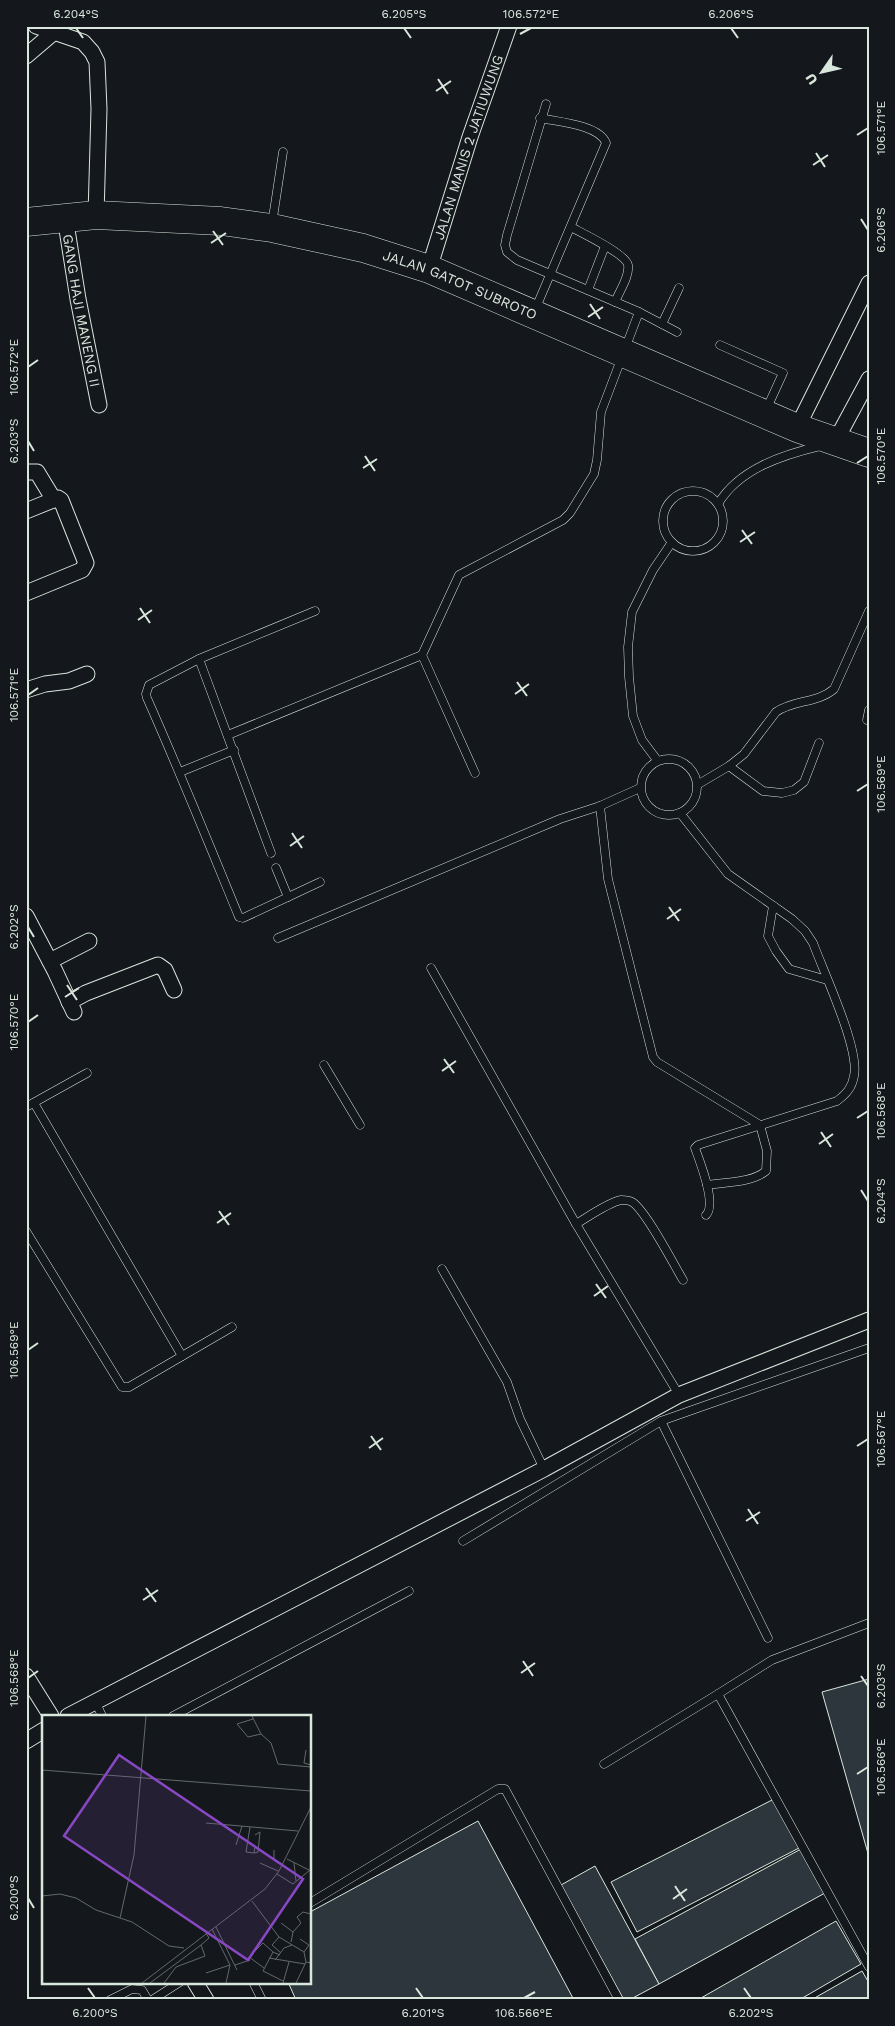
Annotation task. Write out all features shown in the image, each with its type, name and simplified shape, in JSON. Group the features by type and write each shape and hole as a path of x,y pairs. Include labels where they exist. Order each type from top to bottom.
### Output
{"highway":[{"name":"JALAN GATOT SUBROTO","path":"26,222 96,214 221,221 272,228 363,248 428,269 797,428 869,453"}],"street":[{"path":"36,26 53,33 76,38 83,42 92,52 97,62 99,117 96,214"},
{"name":"JALAN MANIS 2 JATIUWUNG","path":"428,269 470,137 509,26"},
{"path":"26,56 53,33"},
{"name":"GANG HAJI MANENG II","path":"64,217 99,405"},
{"path":"797,428 869,283"},
{"path":"835,442 869,379"},
{"path":"26,472 37,472 54,500"},
{"path":"26,511 58,498 64,503 86,566 82,570 26,594"},
{"path":"26,690 45,684 69,681 87,674"},
{"path":"26,916 31,934 50,961 71,1007 86,993 158,965 166,970 174,990"},
{"path":"50,961 89,941"},
{"path":"70,1715 544,1469 678,1395 869,1320"},
{"path":"26,1676 50,1715"},
{"path":"26,1741 42,1731"},
{"path":"197,1984 206,2000"}],"lane":[{"path":"546,104 519,188 505,245 507,252 517,260 639,312 677,332"},
{"path":"533,314 606,143 604,137 594,130 540,118"},
{"path":"272,228 283,152"},
{"path":"570,227 605,246 627,262 629,267 615,302"},
{"path":"588,290 605,246"},
{"path":"662,324 679,288"},
{"path":"228,735 422,655 459,575 563,520 570,513 594,474 601,412 622,352 639,312"},
{"path":"720,344 783,373 764,414"},
{"path":"718,504 727,490 740,478 793,452 835,442"},
{"path":"689,491 706,493 718,504 724,518 722,533 713,545 699,551 684,550 672,542 664,528 665,511 674,498 689,491"},
{"path":"657,760 642,740 633,716 628,647 632,612 653,570 672,542"},
{"path":"315,611 199,659 149,685 146,694 239,917 244,918 320,882"},
{"path":"697,785 729,766 744,754 776,712 782,707 825,695 834,689 869,611"},
{"path":"422,655 475,773"},
{"path":"199,659 271,853"},
{"path":"866,720 869,710"},
{"path":"729,766 763,791 782,793 794,790 804,782 819,743"},
{"path":"180,772 234,750"},
{"path":"668,758 678,760 694,774 697,785 695,796 689,806 680,813 662,815 646,805 640,788 642,777 648,767 657,760 668,758"},
{"path":"278,938 560,819 600,806 640,788"},
{"path":"600,806 608,880 653,1057 657,1062 760,1125 767,1151 766,1171 760,1176 745,1180 707,1185"},
{"path":"680,813 728,874 805,931 813,944 852,1048 855,1069 854,1078 848,1092 837,1101 696,1146 707,1185 710,1208 706,1215"},
{"path":"276,868 288,897"},
{"path":"773,906 768,936 776,951 789,969 826,980"},
{"path":"431,968 576,1224 678,1395"},
{"path":"324,1065 360,1125"},
{"path":"26,1107 87,1073"},
{"path":"34,1103 182,1356"},
{"path":"576,1224 616,1202 626,1200 632,1202 638,1207 656,1233 683,1280"},
{"path":"26,1231 122,1388 129,1387 232,1327"},
{"path":"442,1269 507,1382 520,1419 544,1469"},
{"path":"463,1541 661,1421 869,1348"},
{"path":"661,1421 768,1638"},
{"path":"175,1715 409,1591"},
{"path":"604,1764 772,1660 869,1623"},
{"path":"718,1694 869,1967"},
{"path":"94,1701 101,1715"},
{"path":"311,1902 503,1788 509,1793 619,2000"},
{"path":"110,2000 132,1989 142,1990 150,2000 177,1984"},
{"path":"254,1984 262,2000"}],"building":[{"path":"869,1679 869,1857 822,1692"},
{"path":"774,1799 799,1848 637,1932 611,1882"},
{"path":"478,1821 574,2000 296,2000 289,1984 311,1984 311,1911"},
{"path":"801,1849 825,1893 659,1984 635,1939"},
{"path":"595,1866 659,1984 629,2000 624,2000 561,1885"},
{"path":"836,1921 861,1964 799,2000 702,2000 701,1998"},
{"path":"862,1971 869,1983 869,2000 811,2000"}]}
